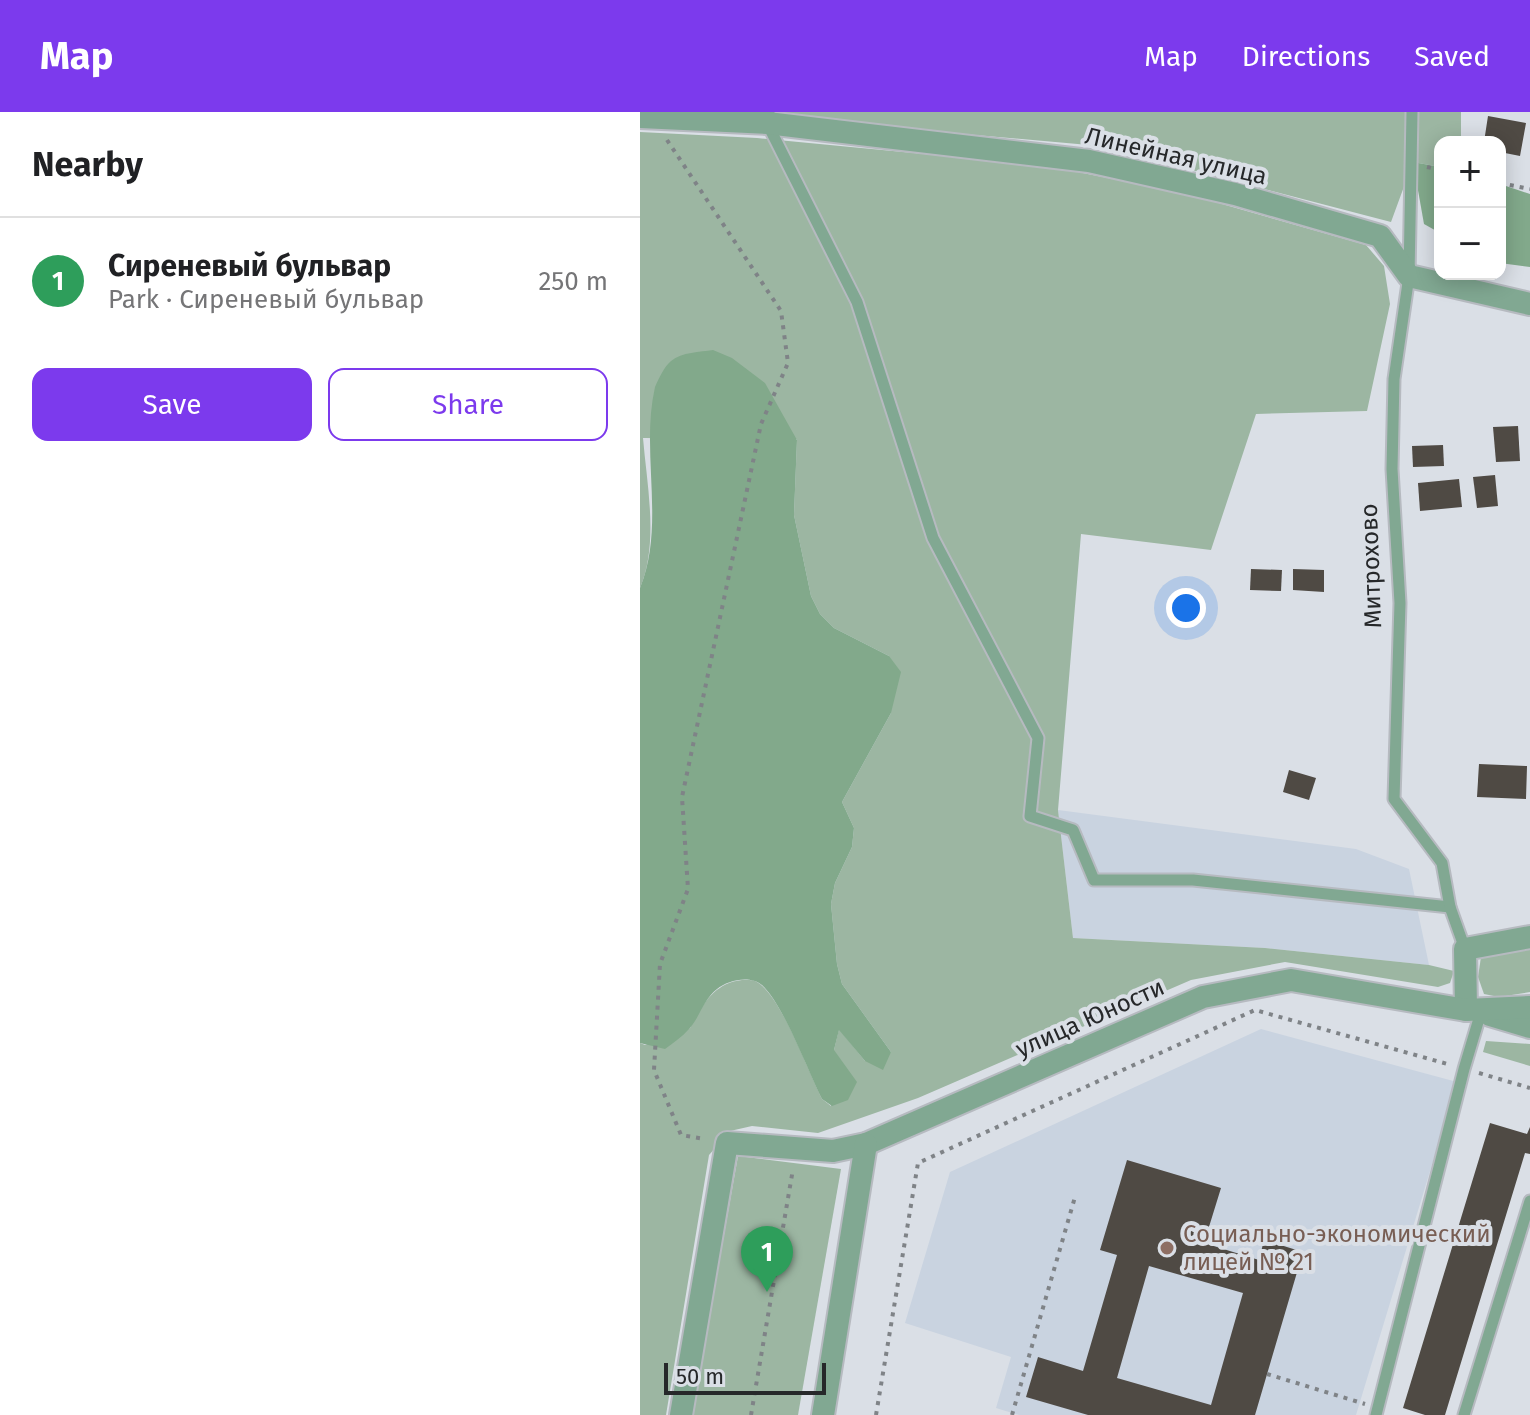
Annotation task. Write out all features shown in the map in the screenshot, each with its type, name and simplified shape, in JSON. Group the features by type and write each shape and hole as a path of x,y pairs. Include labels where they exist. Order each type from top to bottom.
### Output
{"street":[{"name":"Линейная улица","path":"646,118 768,118 1089,161 1235,194 1380,236 1409,276"},
{"path":"1409,276 1530,304"},
{"path":"1465,949 1530,937"},
{"name":"Митрохово","path":"1465,949 1474,1011"},
{"name":"улица Юности","path":"727,1143 833,1151 866,1144 1203,997 1291,980 1474,1011 1530,1027"},
{"name":"улица Юности","path":"1474,1011 1530,1007"},
{"path":"681,1415 727,1143"},
{"path":"824,1415 866,1144"}],"lane":[{"name":"Митрохово","path":"1412,112 1409,276 1394,379 1392,469 1400,603 1394,799 1442,863 1450,907 1465,949"},
{"path":"768,118 857,302 933,538 1038,738 1030,816 1073,830 1094,880 1193,880 1450,907"},
{"path":"1377,1411 1464,1069 1474,1011"},
{"path":"1464,1415 1530,1201"}],"path":[{"path":"646,118 781,311 788,363 761,424 682,797 688,889 660,964 654,1070 681,1135 727,1143"},
{"path":"1506,184 1530,189"},
{"path":"876,1415 918,1163 1255,1010 1530,1088"},
{"path":"751,1415 796,1149"},
{"path":"1012,1415 1075,1197"},
{"path":"1267,1374 1377,1411"}],"shaded area":[{"path":"1058,810 1356,849 1409,869 1429,965 1265,948 1073,938"},
{"name":"Социально-экономический лицей № 21","path":"1261,1029 1457,1082 1356,1415 1019,1415 996,1408 1011,1357 905,1323 950,1172"}],"green space":[{"path":"713,112 1461,112 1461,136 1434,136 1434,166 1413,162 1391,222 1100,146"},
{"path":"640,132 757,138 1048,166 1187,194 1366,245 1384,266 1390,304 1367,411 1256,414 1211,550 1081,534 1058,810 1073,938 1265,948 1429,965 1454,971 1450,983 1438,987 1285,962 1191,980 918,1098 818,1133 752,1126 730,1131 709,1155 666,1415 640,1415 640,1043 645,1045 690,1028 704,1003 716,990 732,982 750,980 760,984 777,1005 822,1099 831,1106 834,1050 839,1029 865,1061 891,1052 842,984 831,904 835,883 852,847 854,828 842,802 891,713 889,656 834,628 820,614 811,596 794,515 797,439 643,438 650,533 646,571 640,588"},
{"path":"1413,162 1434,166 1434,230 1424,224"},
{"path":"1506,186 1530,194 1530,267 1506,264"},
{"path":"713,350 732,358 765,383 797,440 794,515 811,596 820,614 834,628 889,656 901,672 891,713 842,802 854,828 852,847 835,883 831,904 842,984 891,1052 883,1070 865,1061 839,1030 834,1050 857,1082 848,1100 832,1106 822,1099 795,1039 770,994 762,985 751,980 727,983 717,989 689,1029 665,1049 640,1043 640,588 651,539 651,412 655,387 668,363 686,354"},
{"path":"1530,945 1530,992 1499,997 1484,994 1478,977 1481,957"},
{"path":"1486,1041 1530,1044 1530,1066 1483,1052"},
{"path":"738,1156 841,1169 798,1415 692,1415"}],"building":[{"path":"1488,116 1526,123 1520,156 1506,153 1506,136 1485,136"},
{"path":"1518,426 1520,461 1496,462 1493,427"},
{"path":"1443,445 1444,466 1413,467 1412,446"},
{"path":"1495,475 1498,506 1477,508 1473,477"},
{"path":"1459,479 1462,507 1420,511 1418,483"},
{"path":"1251,569 1282,570 1281,591 1250,590"},
{"path":"1293,569 1324,570 1324,592 1293,590"},
{"path":"1479,764 1527,766 1526,799 1477,797"},
{"path":"1289,770 1316,778 1309,800 1283,792"},
{"path":"1490,1123 1527,1134 1530,1127 1530,1154 1525,1153 1445,1415 1425,1415 1403,1408"},
{"path":"1127,1160 1221,1188 1204,1243 1259,1260 1264,1240 1303,1252 1255,1415 1088,1415 1026,1397 1038,1357 1083,1371 1117,1255 1100,1250","holes":["1149,1266 1243,1293 1211,1405 1117,1378"]}],"place":[{"name":"Социально-экономический лицей № 21","path":"1167,1248"},
{"name":"Сиреневый бульвар","path":"767,1292"}]}
